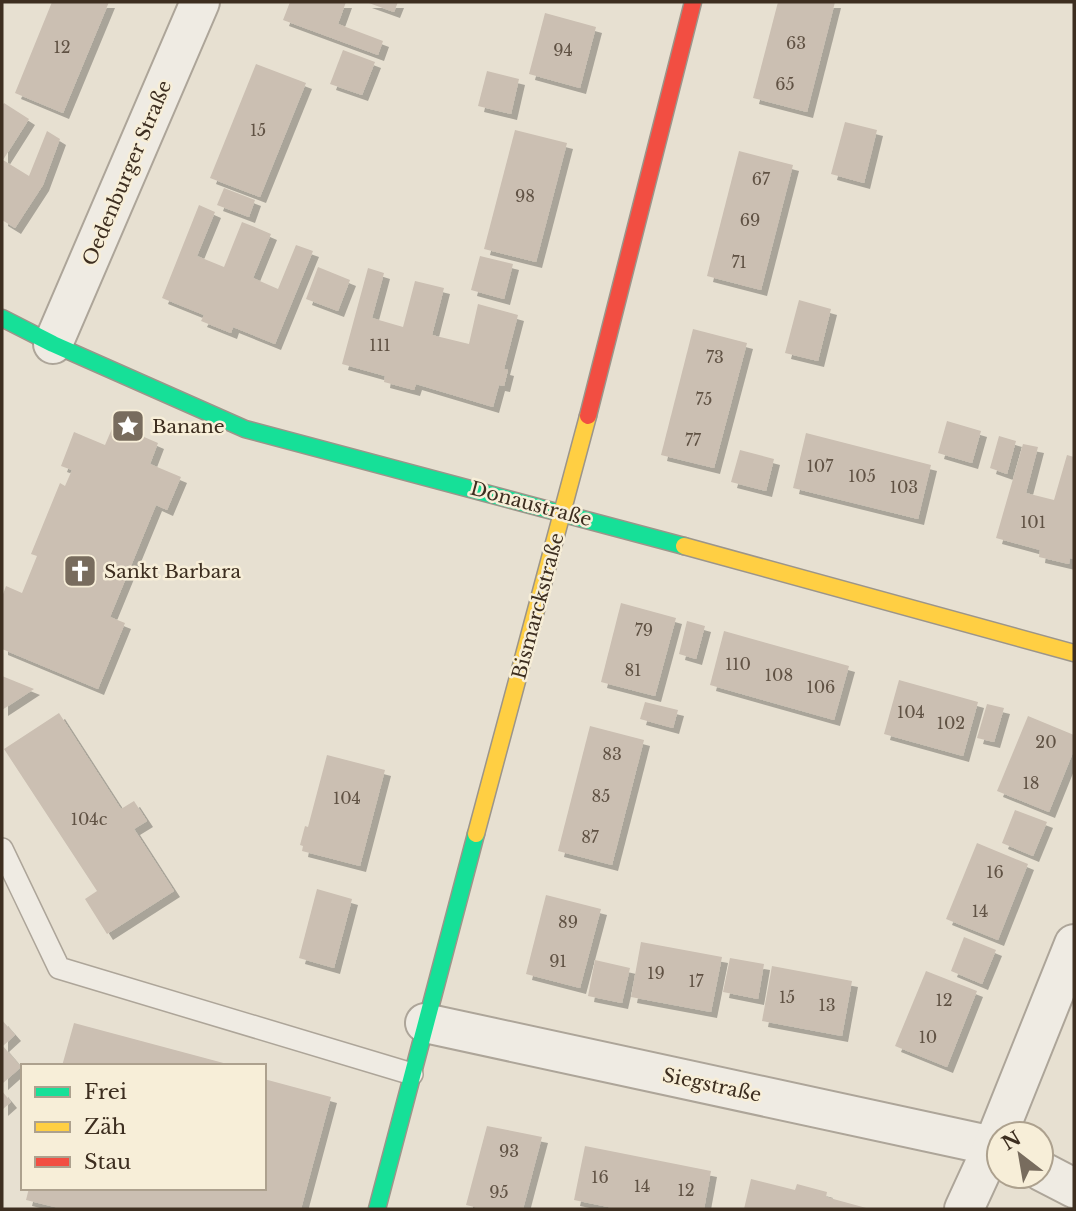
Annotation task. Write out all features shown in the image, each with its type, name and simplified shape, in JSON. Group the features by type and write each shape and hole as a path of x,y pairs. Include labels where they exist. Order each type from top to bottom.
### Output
{"main road":[{"name":"Bismarckstraße","path":"377,1209 563,513 693,2"},
{"name":"Donaustraße","path":"2,317 53,344 245,429 1074,653"}],"street":[{"name":"Oedenburger Straße","path":"53,344 200,2"},
{"path":"1007,1120 1074,944"},
{"name":"Siegstraße","path":"425,1023 985,1146"},
{"path":"964,1209 985,1169"},
{"path":"1055,1178 1074,1188"}],"lane":[{"path":"2,849 59,968 412,1074"}],"building":[{"path":"52,2 109,2 63,113 15,93"},
{"path":"290,2 346,2 338,24 383,41 378,55 283,20"},
{"path":"366,2 398,2 394,12"},
{"path":"778,2 835,2 807,112 753,98"},
{"path":"545,13 596,27 580,88 529,74"},
{"path":"343,50 375,62 362,95 330,84"},
{"path":"256,64 306,83 260,197 210,178"},
{"path":"487,71 519,79 511,114 478,106"},
{"path":"4,103 29,119 3,160 29,176 47,131 60,139 43,185 15,228 2,220 2,106"},
{"path":"845,122 877,130 864,183 831,174"},
{"path":"515,130 567,143 536,262 484,249"},
{"path":"739,151 793,165 761,290 707,276"},
{"path":"224,188 255,200 249,217 217,205"},
{"path":"199,205 215,212 197,256 224,267 242,222 257,228 271,234 253,278 278,289 296,245 313,251 275,344 233,327 231,333 201,321 204,315 162,298"},
{"path":"480,256 513,264 504,299 471,290"},
{"path":"318,267 350,280 338,311 306,299"},
{"path":"368,268 384,273 372,318 403,327 415,281 444,288 432,335 469,344 478,304 518,315 504,369 508,370 504,386 499,385 493,407 416,384 414,390 384,382 385,376 342,364"},
{"path":"799,300 831,309 818,361 785,353"},
{"path":"693,329 747,343 714,468 661,455"},
{"path":"947,421 981,431 972,463 938,453"},
{"name":"Sankt Barbara","path":"114,424 158,443 150,464 181,477 167,510 156,505 110,617 125,623 98,689 2,649 2,597 6,586 22,593 37,556 31,554 60,483 65,486 72,470 61,466 74,432 105,445"},
{"path":"806,433 931,465 918,519 793,488"},
{"path":"999,436 1016,441 1007,474 990,468"},
{"path":"1023,444 1038,447 1026,493 1054,500 1067,455 1074,457 1074,559 1070,558 1069,564 1039,557 1040,550 996,538"},
{"path":"740,450 774,459 766,491 731,482"},
{"path":"621,603 676,618 655,696 601,682"},
{"path":"687,621 705,626 696,659 679,654"},
{"path":"724,631 849,666 834,720 710,685"},
{"path":"2,676 34,689 2,710"},
{"path":"899,680 978,702 963,756 884,734"},
{"path":"645,702 678,710 673,728 640,719"},
{"path":"987,704 1004,708 994,742 977,738"},
{"path":"59,713 121,809 134,801 147,821 134,829 174,891 107,934 85,899 97,891 4,749"},
{"path":"1028,716 1074,735 1074,750 1049,812 997,791"},
{"path":"590,726 644,740 612,865 558,851"},
{"path":"327,755 385,770 360,866 302,851 303,846 300,845 305,826 308,827"},
{"path":"1015,810 1047,822 1033,856 1002,843"},
{"path":"977,843 1028,864 998,940 946,919"},
{"path":"317,889 352,899 334,968 299,958"},
{"path":"546,895 601,909 580,988 526,974"},
{"path":"964,937 996,950 982,984 951,971"},
{"path":"641,942 722,957 711,1012 631,997"},
{"path":"730,958 764,964 758,999 723,992"},
{"path":"595,960 630,968 622,1003 588,996"},
{"path":"772,966 852,981 842,1036 762,1021"},
{"path":"926,971 977,991 947,1067 895,1046"},
{"path":"2,1020 15,1035 3,1046 21,1067 2,1084"},
{"path":"74,1023 227,1064 63,1064"},
{"path":"266,1080 331,1097 301,1209 63,1209 26,1200 28,1190 266,1190"},
{"path":"2,1091 11,1102 2,1110"},
{"path":"487,1126 542,1137 523,1209 483,1209 466,1205"},
{"path":"585,1146 711,1171 704,1209 618,1209 574,1200"},
{"path":"751,1179 795,1190 797,1184 827,1192 826,1197 870,1209 744,1209"}],"traffic: fast":[{"path":"2,318 53,344 245,429 684,546"},
{"path":"377,1209 476,834"}],"traffic: slow":[{"path":"476,834 588,416"},
{"path":"684,546 1074,653"}],"traffic: jam":[{"path":"588,416 693,2"}],"place":[{"name":"Banane","path":"128,426"},
{"name":"Sankt Barbara","path":"80,571"}]}
